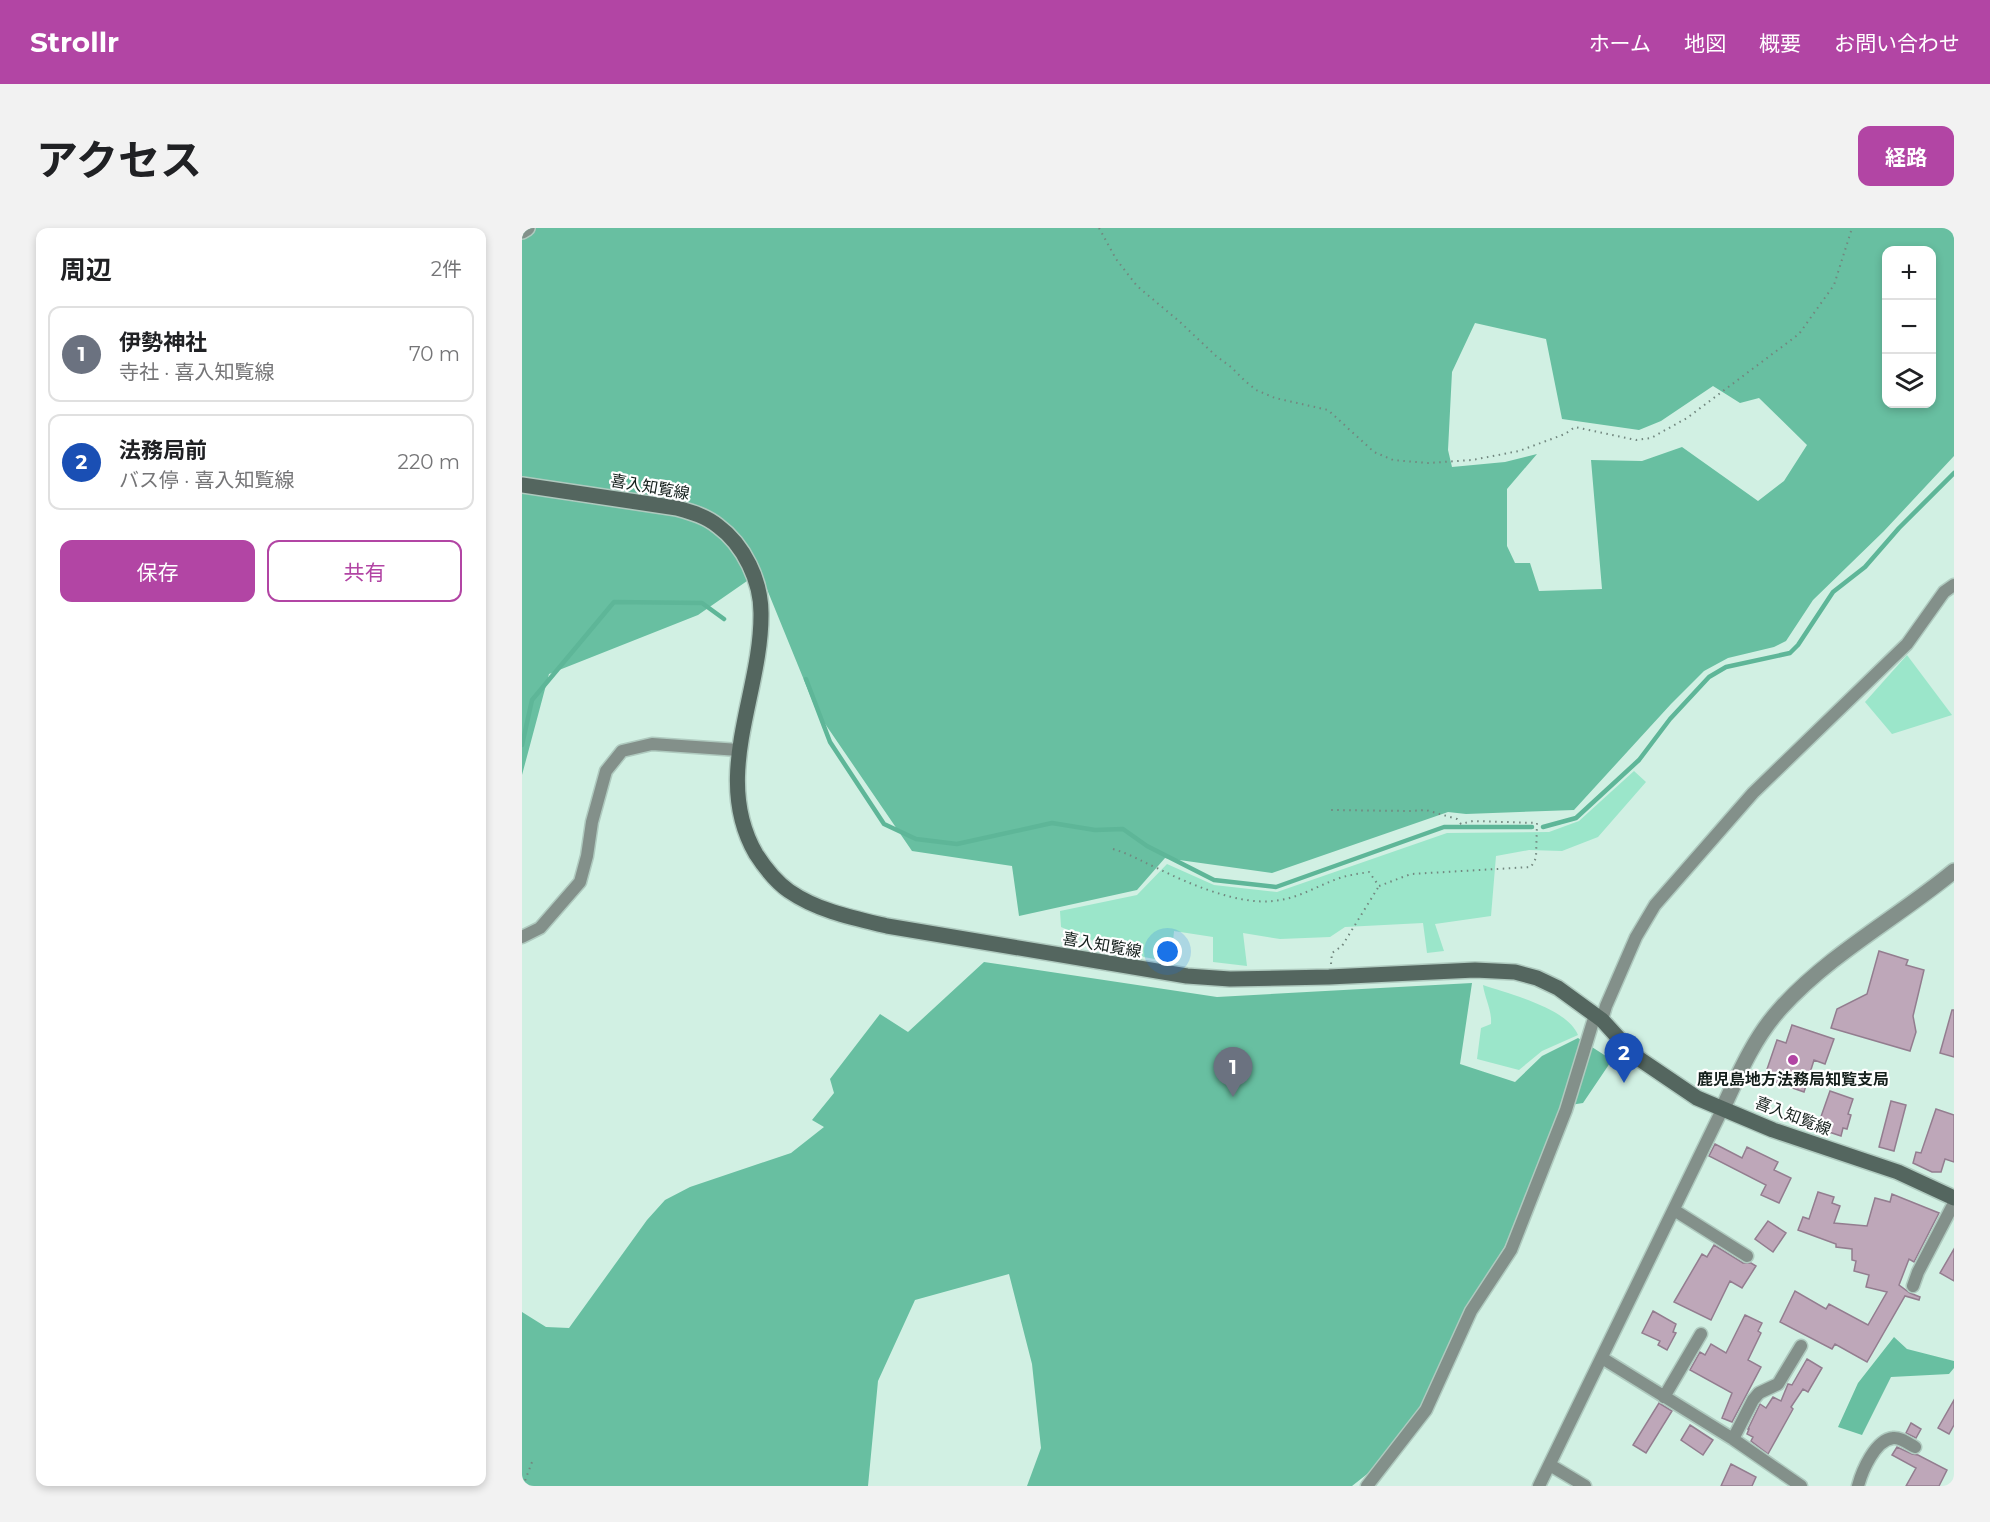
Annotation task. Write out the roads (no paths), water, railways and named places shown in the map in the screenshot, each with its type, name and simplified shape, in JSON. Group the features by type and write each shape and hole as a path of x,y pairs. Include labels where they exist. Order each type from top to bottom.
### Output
{"main road":[{"name":"喜入知覧線","path":"522,485 676,508 700,515 718,526 733,540 746,558 755,580 761,611 760,636 739,750 736,783 740,813 749,841 771,876 789,891 825,909 887,926 1167,974 1230,979 1475,970 1515,972 1537,978 1558,988 1599,1018 1635,1056 1697,1098 1773,1130 1898,1172 1954,1198"}],"street":[{"path":"522,231 527,228"},
{"path":"1367,1486 1426,1410 1471,1311 1511,1250 1599,1018 1636,937 1655,905 1753,792 1907,644 1944,592 1954,585"},
{"path":"522,937 540,928 580,882 592,822 606,771 622,751 652,744 739,750"},
{"path":"1539,1486 1740,1069 1779,1010 1815,974 1954,871"},
{"path":"1914,1286 1918,1272 1954,1203"},
{"path":"1674,1210 1747,1256"},
{"path":"1665,1396 1701,1334"},
{"path":"1733,1439 1753,1400 1759,1393 1778,1384 1801,1346"},
{"path":"1602,1359 1733,1439 1801,1486"},
{"path":"1858,1486 1867,1460 1890,1438 1896,1438 1915,1447"},
{"path":"1550,1465 1586,1486"}],"waterway":[{"path":"1543,827 1576,818 1639,760 1670,719 1709,677 1726,667 1790,653 1798,645 1833,592 1865,567 1899,528 1954,473"},
{"path":"522,745 532,700 614,602 702,603 724,619"},
{"path":"806,679 830,742 884,824 916,839 957,844 1052,823 1095,830 1123,829 1147,846 1214,880 1276,887 1444,827 1532,827"}],"place":[{"name":"鹿児島地方法務局知覧支局","path":"1793,1060"},
{"name":"法務局前","path":"1624,1083"},
{"name":"伊勢神社","path":"1233,1097"}]}
